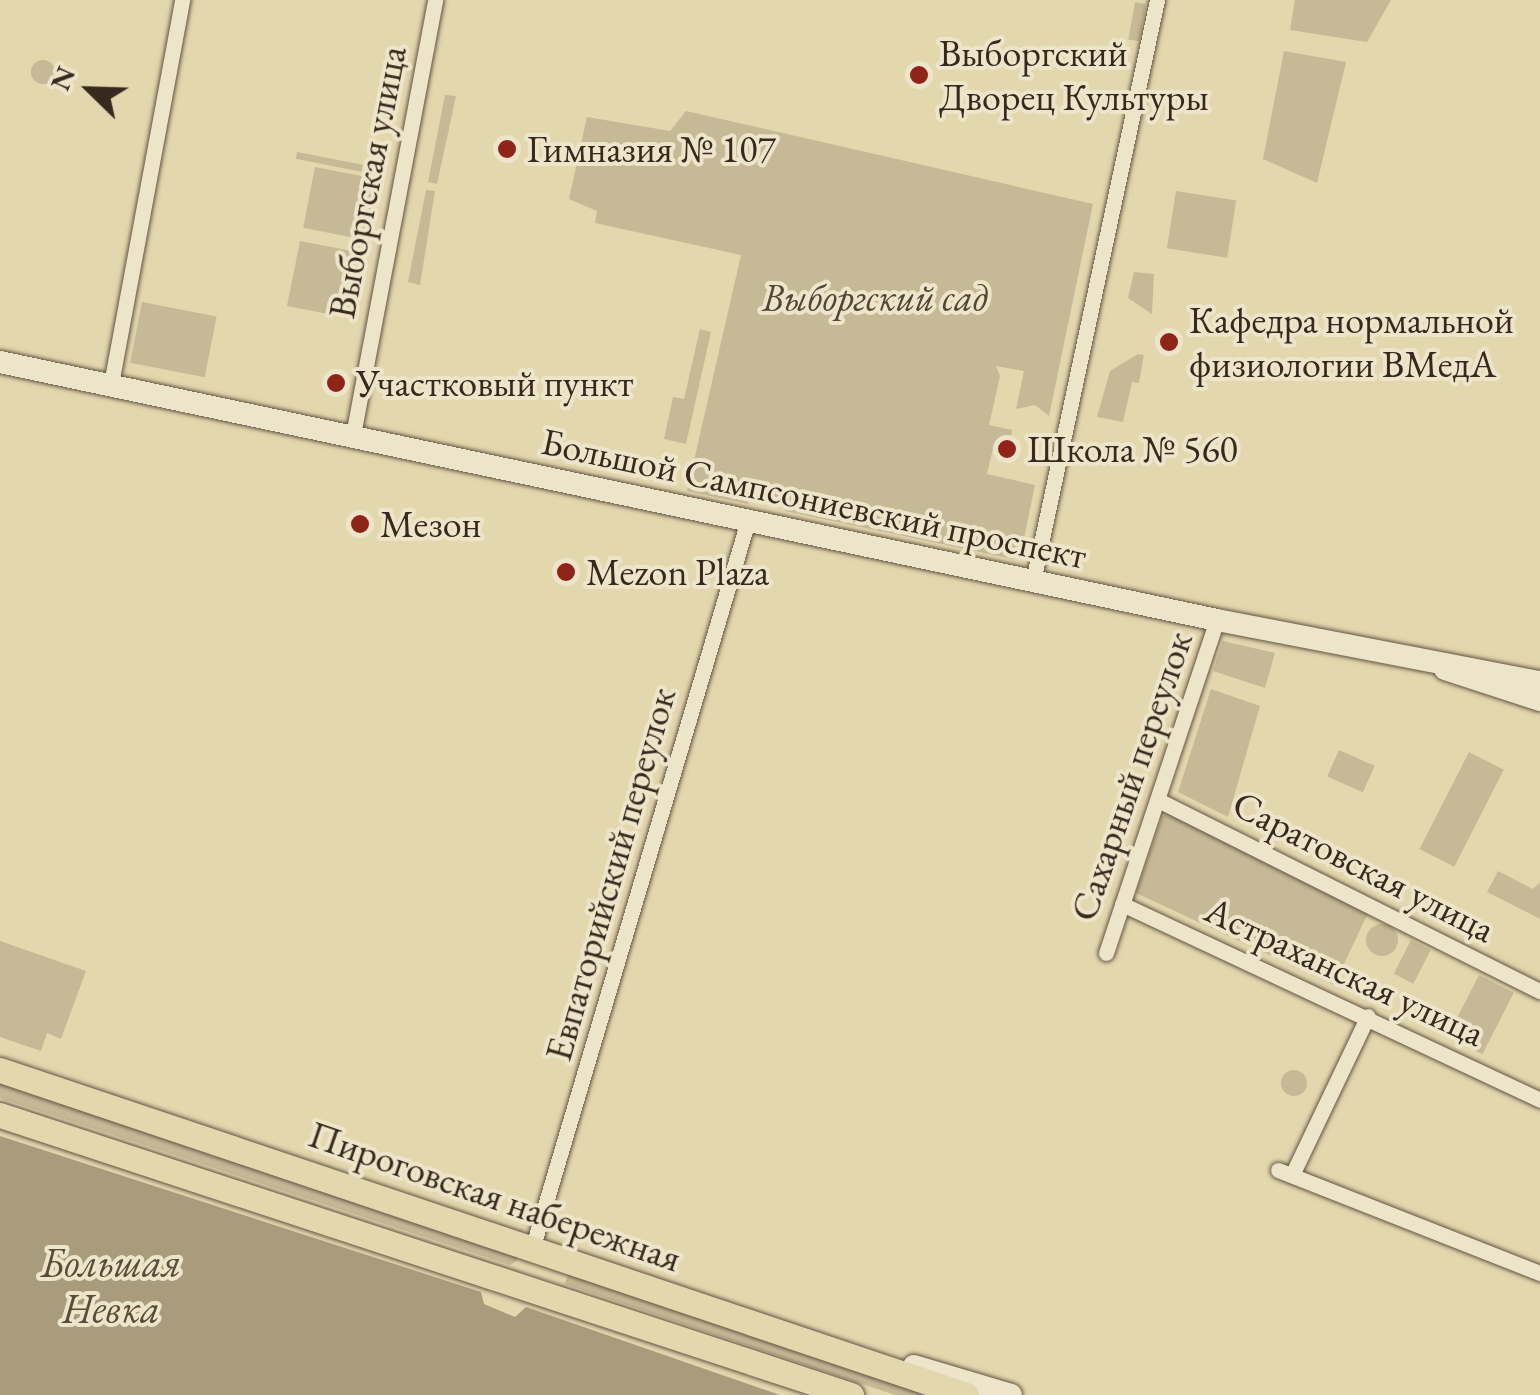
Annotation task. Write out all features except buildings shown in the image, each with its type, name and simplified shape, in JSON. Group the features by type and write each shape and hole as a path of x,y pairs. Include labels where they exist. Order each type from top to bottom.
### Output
{"main road":[{"name":"Большой Сампсониевский проспект","path":"0,362 1217,620 1437,665 1536,680"},
{"name":"Большой Сампсониевский проспект","path":"1437,665 1468,681 1540,700"},
{"name":"Пироговская набережная","path":"0,1070 966,1395"},
{"name":"Пироговская набережная","path":"0,1115 850,1395"},
{"path":"861,1360 921,1367 1011,1395"}],"street":[{"path":"111,384 182,0"},
{"name":"Выборгская улица","path":"353,436 434,0"},
{"path":"1033,581 1157,0"},
{"name":"Евпаторийский переулок","path":"532,1246 748,520"},
{"name":"Сахарный переулок","path":"1106,953 1217,620"},
{"name":"Саратовская улица","path":"1158,800 1540,990"},
{"name":"Астраханская улица","path":"1122,904 1368,1016 1540,1100"},
{"path":"1368,1016 1285,1173 1540,1273"}],"green space":[{"path":"1295,0 1391,0 1367,42 1290,30"},
{"path":"1135,2 1146,4 1139,41 1128,39"},
{"path":"1284,51 1346,62 1317,183 1263,159"},
{"path":"38,60 48,60 55,72 48,84 38,84 31,77 31,67"},
{"path":"445,95 456,96 437,184 428,182"},
{"name":"Выборгский сад","path":"686,111 1093,204 1049,416 1035,405 1016,409 1024,371 996,366 1000,376 989,425 1012,430 1010,441 994,444 987,474 1035,485 1022,548 1013,559 785,511 787,499 751,492 748,504 687,491 741,255 595,223 597,211 569,199 587,117 670,131"},
{"path":"297,152 363,165 361,172 296,159"},
{"path":"315,167 377,179 365,240 303,228"},
{"path":"426,190 435,191 420,285 408,282"},
{"path":"1176,191 1236,201 1227,258 1167,248"},
{"path":"300,241 362,253 358,272 346,270 344,284 356,287 349,318 287,306"},
{"path":"1134,272 1154,274 1152,314 1128,298"},
{"path":"142,302 217,317 205,377 130,363"},
{"path":"700,329 711,332 686,444 664,439 673,397 684,399"},
{"path":"1138,354 1144,355 1139,383 1132,382 1123,422 1097,417 1110,371"},
{"path":"1223,641 1275,653 1265,688 1213,671"},
{"path":"1211,689 1260,706 1228,817 1178,792"},
{"path":"1339,750 1375,766 1363,792 1327,776"},
{"path":"1469,752 1504,770 1454,867 1420,849"},
{"path":"1169,813 1368,913 1334,985 1136,893 1162,817"},
{"path":"1498,871 1533,889 1540,882 1540,919 1487,892"},
{"path":"1382,924 1393,929 1398,940 1393,951 1382,956 1371,951 1366,940 1371,929"},
{"path":"1411,940 1431,950 1413,984 1394,974"},
{"path":"0,941 86,971 61,1039 47,1033 41,1051 0,1037"},
{"path":"1479,975 1514,993 1482,1054 1448,1036"},
{"path":"1294,1070 1303,1074 1307,1083 1303,1092 1294,1096 1285,1092 1281,1083 1285,1074"},
{"path":"0,1080 518,1255 517,1261 510,1265 0,1098"},
{"path":"569,1270 926,1395 895,1395 565,1284"}],"water":[{"name":"Большая Невка","path":"0,1136 481,1292 484,1304 515,1317 526,1307 780,1395 0,1395"}],"place":[{"name":"Выборгский Дворец Культуры","path":"919,75"},
{"name":"Гимназия № 107","path":"507,149"},
{"name":"Кафедра нормальной физиологии ВМедА","path":"1169,342"},
{"name":"Участковый пункт","path":"336,383"},
{"name":"Школа № 560","path":"1007,449"},
{"name":"Мезон","path":"360,524"},
{"name":"Mezon Plaza","path":"566,572"}]}
